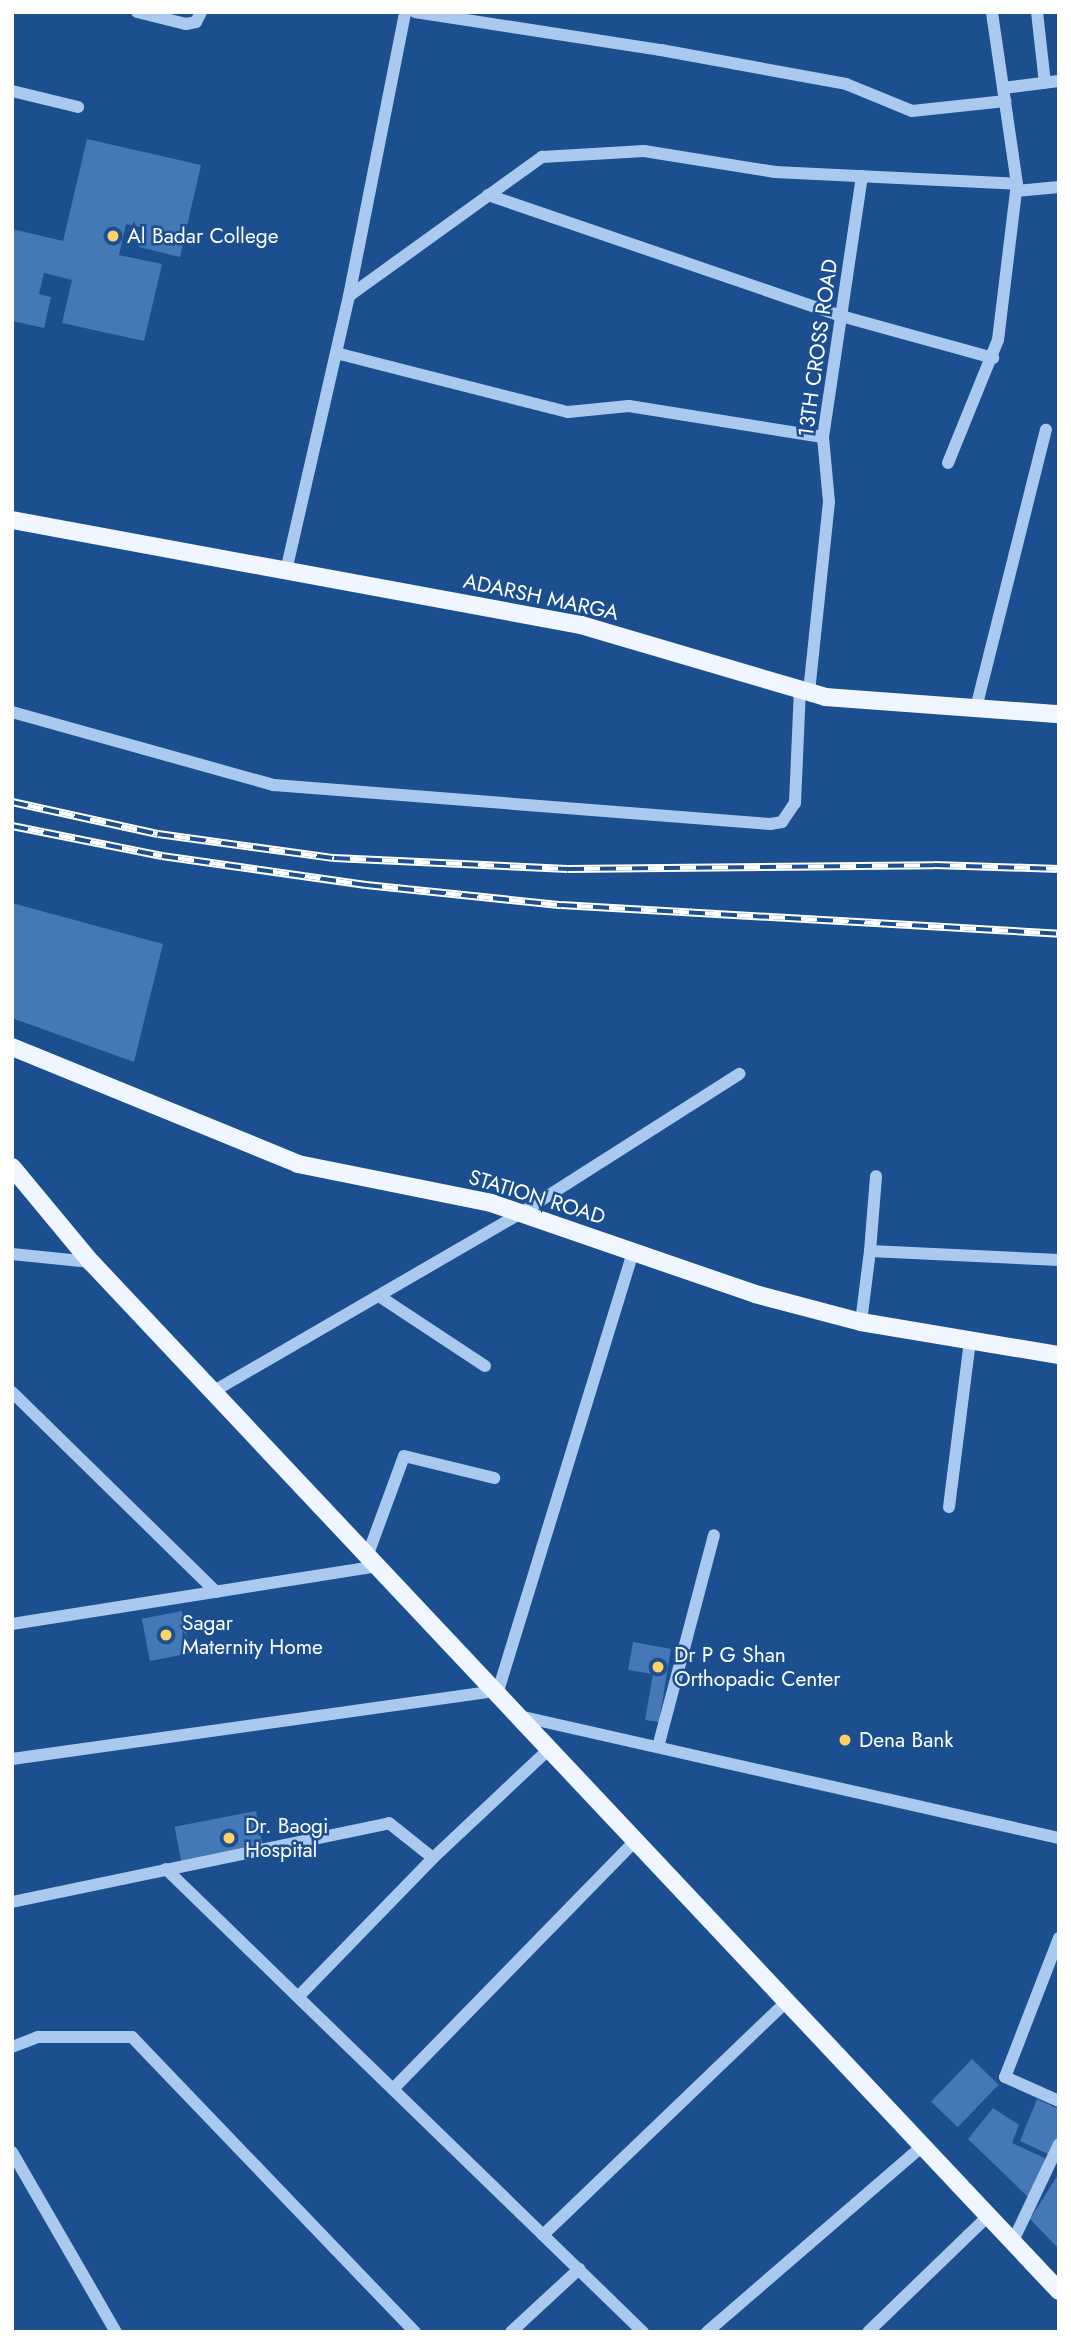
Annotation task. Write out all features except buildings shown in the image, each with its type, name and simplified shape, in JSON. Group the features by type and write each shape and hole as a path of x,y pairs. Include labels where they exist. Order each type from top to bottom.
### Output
{"main road":[{"name":"ADARSH MARGA","path":"12,520 581,625 805,690 1059,715"},
{"name":"STATION ROAD","path":"12,1047 298,1164 491,1203 755,1294 861,1322 1059,1355"},
{"path":"12,1167 91,1262 498,1691 1059,2291"}],"street":[{"path":"137,12 186,24 196,22 201,12"},
{"path":"286,571 349,296 405,12"},
{"path":"415,12 661,50 846,85 912,111 1004,95 1052,82 1037,12"},
{"path":"948,463 993,358 1016,187 992,12"},
{"path":"12,91 78,107"},
{"path":"349,296 542,157 632,152 775,172 1016,187 1059,187"},
{"name":"13TH CROSS ROAD","path":"12,712 274,785 770,824 782,822 795,803 805,690 829,502 823,437 862,176"},
{"path":"488,195 841,316 993,358"},
{"path":"336,353 568,412 629,406 823,437"},
{"path":"976,708 1046,430"},
{"path":"214,1391 521,1213 739,1074"},
{"path":"861,1322 876,1176"},
{"path":"870,1251 1059,1260"},
{"path":"12,1759 498,1691 633,1252"},
{"path":"12,1254 91,1262"},
{"path":"379,1296 485,1366"},
{"path":"949,1507 970,1340"},
{"path":"12,1392 216,1592"},
{"path":"12,1624 216,1592 374,1560 404,1456 494,1478"},
{"path":"658,1747 714,1535"},
{"path":"519,1716 1059,1838"},
{"path":"298,1997 433,1858 550,1748"},
{"path":"12,1902 388,1823 433,1858"},
{"path":"393,2089 636,1840"},
{"path":"166,1870 643,2332"},
{"path":"1059,1938 1005,2077 1059,2101"},
{"path":"543,2235 787,2001"},
{"path":"12,2048 38,2037 132,2037 415,2332"},
{"path":"1013,2241 1059,2144"},
{"path":"708,2332 924,2145"},
{"path":"12,2152 116,2332"},
{"path":"868,2332 989,2215"},
{"path":"511,2332 579,2269"}],"railway":[{"path":"12,802 158,834 334,858 568,869 934,865 1059,869"},
{"path":"12,826 162,856 366,885 561,905 1059,934"}],"place":[{"name":"Al Badar College","path":"113,236"},
{"name":"Sagar Maternity Home","path":"166,1635"},
{"name":"Dr P G Shan Orthopadic Center","path":"658,1667"},
{"name":"Dena Bank","path":"845,1740"},
{"name":"Dr. Baogi Hospital","path":"229,1838"}]}
